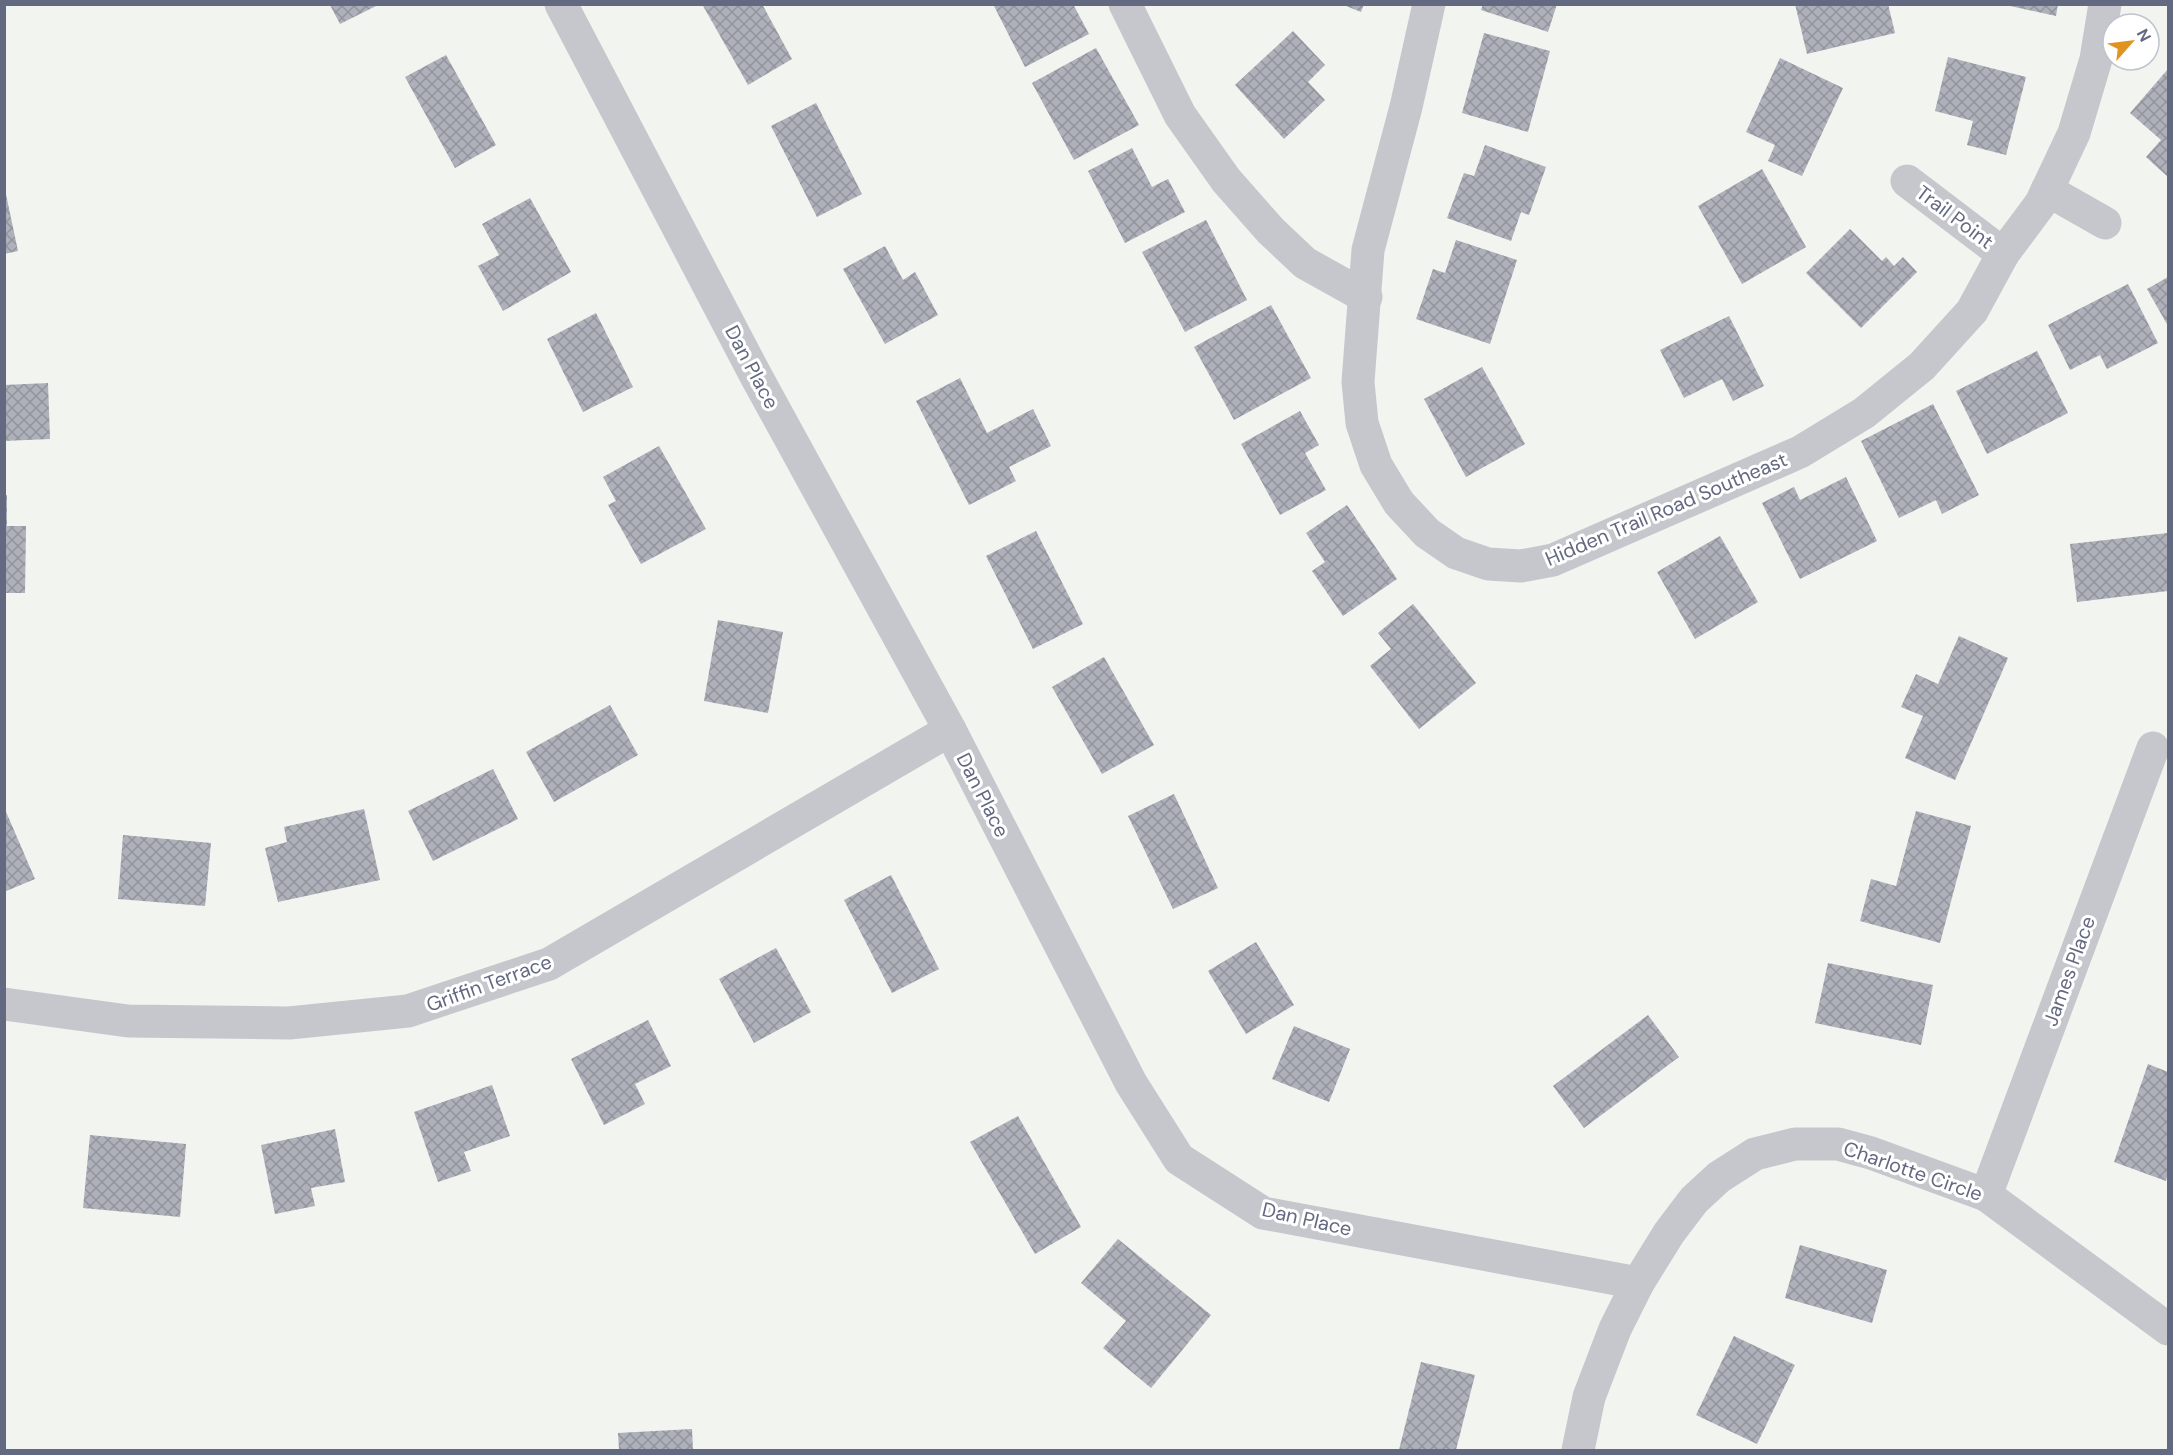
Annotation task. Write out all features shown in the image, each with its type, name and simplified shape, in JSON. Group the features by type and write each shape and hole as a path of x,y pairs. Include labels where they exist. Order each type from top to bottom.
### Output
{"street":[{"name":"Dan Place","path":"561,4 756,376 950,730 1131,1083 1179,1159 1263,1213 1638,1283"},
{"path":"1125,4 1180,115 1226,180 1271,231 1305,263 1366,297"},
{"name":"Hidden Trail Road Southeast","path":"1429,4 1406,107 1368,250 1358,382 1362,423 1376,465 1399,503 1437,539 1456,553 1488,564 1521,566 1553,560 1800,452 1864,413 1922,366 1972,311 2003,254 2041,202 2074,133 2096,59 2105,4"},
{"name":"Trail Point","path":"1907,181 2003,254"},
{"path":"2047,190 2105,223"},
{"name":"Griffin Terrace","path":"4,1004 129,1021 289,1023 408,1011 549,964 950,730"},
{"name":"James Place","path":"1986,1195 2153,748"},
{"name":"Charlotte Circle","path":"1578,1450 1589,1397 1615,1329 1638,1283 1669,1233 1694,1200 1719,1177 1755,1154 1796,1144 1838,1144 1871,1153 1986,1195 2169,1329"}],"building":[{"path":"702,4 762,4 792,59 748,85"},
{"path":"993,4 1073,4 1089,34 1025,67"},
{"path":"1341,4 1364,4 1361,12"},
{"path":"1483,4 1557,4 1548,32 1481,10"},
{"path":"1795,4 1888,4 1895,33 1807,54"},
{"path":"2001,4 2058,4 2056,16"},
{"path":"330,5 378,5 340,24"},
{"path":"1293,31 1325,65 1308,82 1325,100 1284,139 1235,85"},
{"path":"1484,33 1550,51 1528,132 1462,113"},
{"path":"1096,48 1139,125 1074,160 1032,83"},
{"path":"446,55 496,145 455,168 405,77"},
{"path":"1948,57 2026,77 2006,155 1967,145 1973,121 1935,111"},
{"path":"1780,58 1843,88 1802,176 1768,161 1775,145 1746,132"},
{"path":"2168,69 2168,177 2146,157 2161,140 2130,113"},
{"path":"816,103 862,194 817,217 771,126"},
{"path":"1485,145 1546,167 1529,215 1521,212 1511,241 1447,218 1464,173 1474,176"},
{"path":"1132,148 1152,187 1168,179 1185,212 1125,243 1088,171"},
{"path":"1762,169 1806,247 1742,284 1698,206"},
{"path":"4,185 18,251 4,254"},
{"path":"530,198 571,272 503,311 478,266 499,255 482,224"},
{"path":"1206,220 1247,300 1185,332 1142,252"},
{"path":"1850,229 1882,261 1886,257 1894,266 1903,257 1917,272 1861,328 1806,273"},
{"path":"1456,240 1517,260 1490,344 1416,319 1433,269 1445,273"},
{"path":"885,246 903,280 915,272 938,315 885,344 843,269"},
{"path":"2168,277 2168,326 2147,289"},
{"path":"2128,284 2158,343 2107,369 2100,355 2070,370 2048,325"},
{"path":"1271,305 1311,378 1234,420 1194,347"},
{"path":"596,313 633,387 583,412 547,339"},
{"path":"1729,316 1764,386 1733,401 1722,379 1684,398 1660,350"},
{"path":"2037,351 2068,413 1987,454 1956,391"},
{"path":"1482,367 1525,444 1466,477 1424,399"},
{"path":"960,378 987,433 1033,409 1051,446 1009,467 1016,481 969,505 916,401"},
{"path":"48,383 50,439 4,441 4,385"},
{"path":"1933,404 1979,495 1942,514 1936,500 1899,518 1861,441"},
{"path":"1300,411 1319,445 1305,453 1326,490 1280,515 1241,444"},
{"path":"659,446 706,529 641,564 608,505 616,501 603,477"},
{"path":"1846,477 1877,541 1800,579 1762,503 1794,487 1800,500"},
{"path":"4,495 7,495 7,526 26,526 25,593 4,593"},
{"path":"1347,505 1397,579 1343,616 1312,571 1325,562 1306,533"},
{"path":"1036,531 1083,624 1033,649 986,556"},
{"path":"2168,533 2168,591 2077,602 2070,544"},
{"path":"1720,536 1758,602 1695,639 1657,572"},
{"path":"1413,604 1476,683 1419,729 1370,666 1391,649 1378,633"},
{"path":"718,620 783,632 768,713 704,701"},
{"path":"1959,636 2008,658 1955,780 1905,758 1923,716 1901,707 1916,674 1938,684"},
{"path":"1104,657 1154,745 1102,774 1052,687"},
{"path":"610,705 638,755 554,802 526,752"},
{"path":"493,769 518,819 433,861 408,811"},
{"path":"1174,794 1218,888 1173,909 1128,816"},
{"path":"4,807 35,879 4,892"},
{"path":"364,809 380,880 278,902 265,848 287,842 284,827"},
{"path":"1916,811 1971,826 1940,943 1860,921 1871,879 1896,886"},
{"path":"123,835 211,843 205,906 118,899"},
{"path":"891,875 939,969 892,993 844,900"},
{"path":"1256,942 1294,1005 1246,1034 1208,971"},
{"path":"776,948 811,1012 754,1043 719,979"},
{"path":"1828,963 1933,985 1921,1045 1815,1023"},
{"path":"1648,1015 1679,1057 1584,1128 1553,1086"},
{"path":"648,1020 671,1066 635,1084 645,1104 604,1125 571,1059"},
{"path":"1294,1026 1350,1049 1329,1102 1272,1079"},
{"path":"2148,1064 2168,1072 2168,1174 2166,1181 2114,1162"},
{"path":"492,1085 510,1136 464,1152 471,1171 438,1182 414,1112"},
{"path":"1018,1116 1081,1227 1035,1254 970,1142"},
{"path":"335,1129 345,1182 311,1188 315,1206 275,1214 261,1145"},
{"path":"90,1135 186,1144 180,1217 83,1208"},
{"path":"1118,1239 1211,1315 1151,1388 1103,1348 1126,1321 1081,1283"},
{"path":"1800,1245 1887,1270 1872,1323 1785,1298"},
{"path":"1734,1336 1795,1365 1757,1444 1696,1415"},
{"path":"1421,1362 1475,1375 1456,1450 1399,1450"},
{"path":"692,1429 693,1450 619,1450 618,1433"}]}
